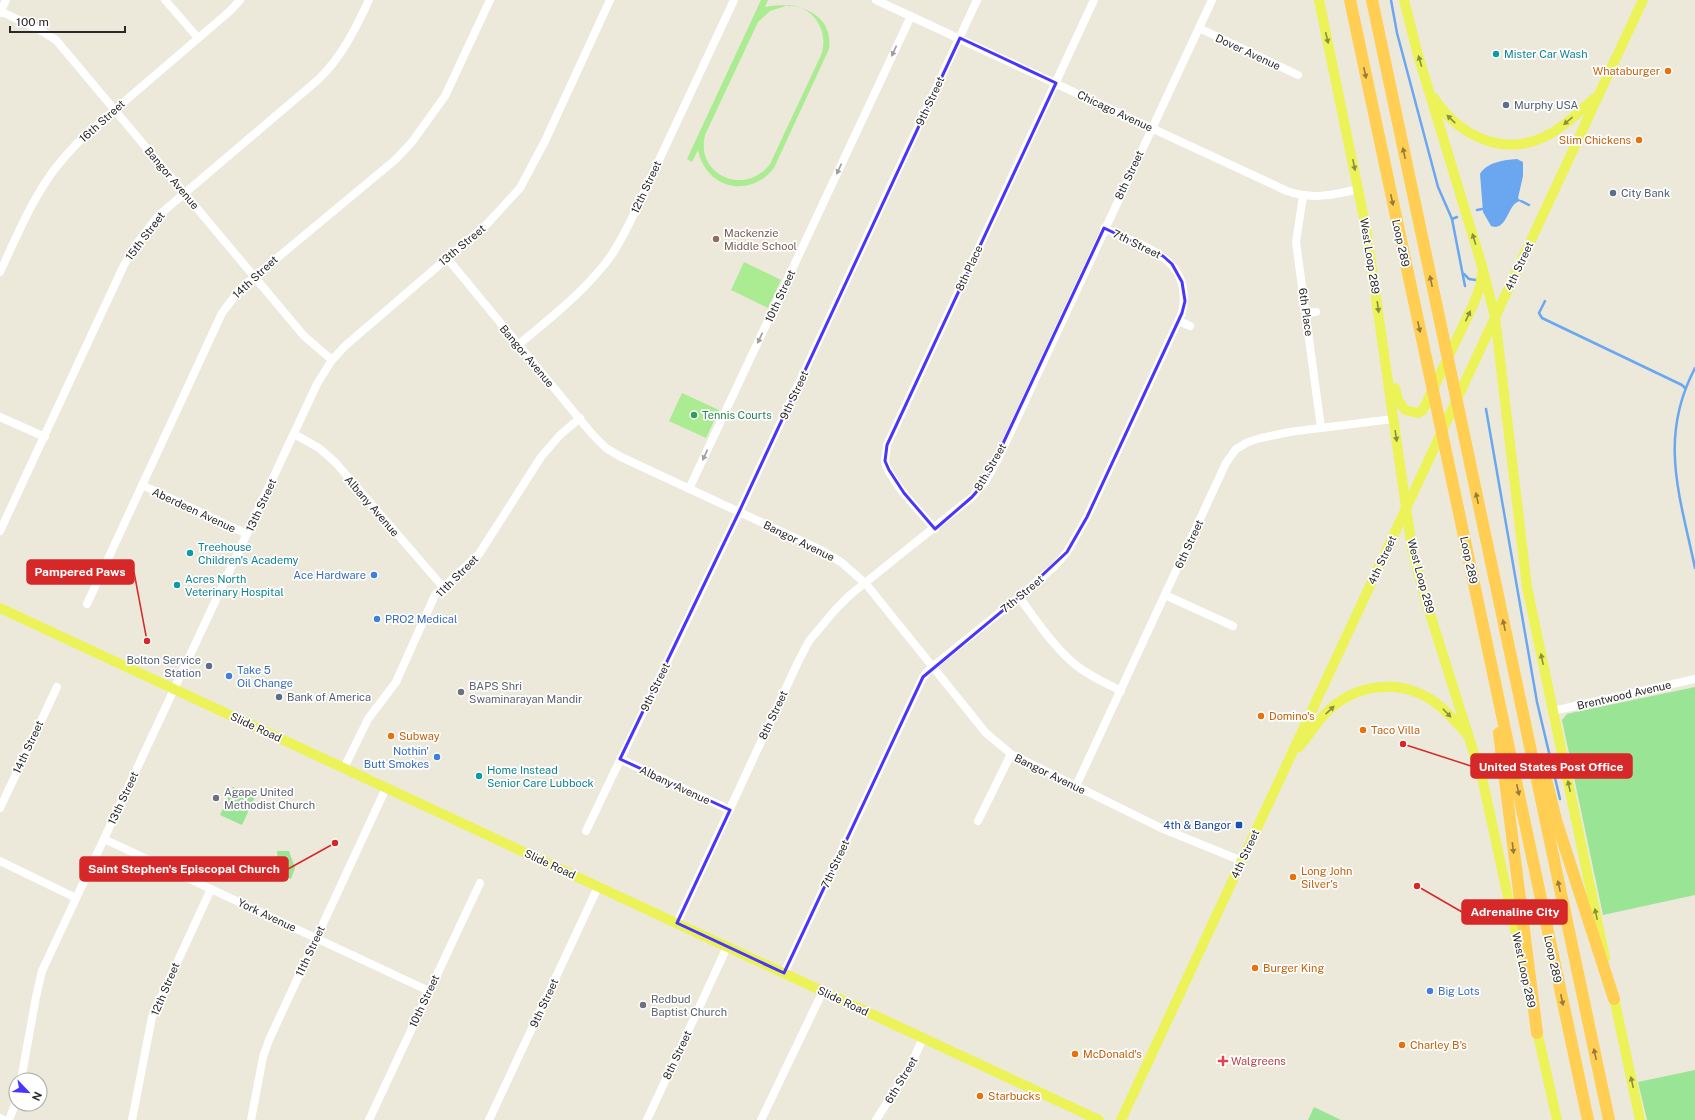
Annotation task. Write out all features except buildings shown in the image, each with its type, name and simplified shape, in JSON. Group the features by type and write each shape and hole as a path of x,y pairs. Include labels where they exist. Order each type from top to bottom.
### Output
{"highway":[{"path":"1346,0 1357,35"},
{"name":"Loop 289","path":"1350,0 1588,1120"},
{"name":"Loop 289","path":"1372,0 1609,1120"},
{"path":"1376,0 1387,73"},
{"path":"1492,670 1537,1033"},
{"path":"1518,691 1540,757 1559,827 1614,999"}],"main road":[{"name":"West Loop 289","path":"1319,0 1358,189 1384,345 1412,549 1424,593 1470,737 1490,808 1537,1033 1557,1120"},
{"path":"1404,0 1427,87 1482,266 1495,317 1527,587 1640,1120"},
{"name":"4th Street","path":"1121,1120 1643,0"},
{"path":"1427,87 1444,112 1456,125 1479,138 1500,144 1525,143 1543,138 1566,123 1598,96"},
{"path":"1384,345 1398,400 1405,410 1418,413 1423,410 1474,303 1480,287 1482,266"},
{"name":"Slide Road","path":"0,608 1100,1120"},
{"path":"1288,762 1331,708 1345,698 1361,690 1374,686 1402,688 1428,698 1440,706 1470,737"}],"street":[{"path":"0,12 6,0"},
{"path":"165,0 198,38"},
{"name":"16th Street","path":"0,272 32,206 49,177 83,137 240,0"},
{"name":"15th Street","path":"0,531 124,265 138,242 159,215 319,79 335,62 346,46 369,0"},
{"name":"14th Street","path":"87,604 222,313 237,293 254,276 395,160 412,142 444,96 490,0"},
{"name":"13th Street","path":"22,1072 42,970 317,384 332,360 354,337 488,224 520,188 545,140 610,0"},
{"name":"12th Street","path":"518,345 588,283 605,264 617,247 734,0"},
{"name":"Chicago Avenue","path":"876,0 1287,191 1303,196 1328,196 1358,189"},
{"name":"9th Street","path":"586,831 739,512 977,0"},
{"name":"8th Place","path":"935,529 904,493 889,470 885,461 887,445 1094,0"},
{"name":"8th Street","path":"677,923 809,641 835,610 972,497 984,482 997,461 1104,228 1212,0"},
{"name":"Bangor Avenue","path":"0,12 35,27 56,40 304,336 332,360"},
{"name":"10th Street","path":"690,489 910,16"},
{"name":"Dover Avenue","path":"1199,28 1298,75"},
{"name":"6th Place","path":"1303,196 1296,242 1321,428"},
{"name":"7th Street","path":"784,973 923,677 932,667 1055,566 1076,538 1179,321 1184,301 1184,291 1180,277 1172,264 1163,256 1104,228"},
{"name":"Bangor Avenue","path":"447,258 518,345 606,448 821,550 841,562 866,584 986,733 1011,754 1161,828 1242,861"},
{"path":"1306,313 1316,312"},
{"path":"1179,321 1190,326"},
{"path":"0,417 45,437"},
{"name":"11th Street","path":"344,768 368,719 396,682 429,607 443,587 479,554 541,457 560,435 580,418"},
{"name":"6th Street","path":"1076,786 1226,463 1236,449 1248,442 1261,438 1321,428 1393,419"},
{"name":"Albany Avenue","path":"294,434 319,448 335,462 443,587"},
{"name":"Aberdeen Avenue","path":"142,485 247,534"},
{"path":"1166,595 1233,626"},
{"path":"1019,597 1066,656 1093,677 1121,691"},
{"name":"Brentwood Avenue","path":"1553,711 1695,679"},
{"name":"14th Street","path":"0,808 57,687"},
{"path":"978,821 1011,754"},
{"name":"Albany Avenue","path":"620,759 730,810"},
{"name":"11th Street","path":"251,1120 267,1046 386,788"},
{"name":"York Avenue","path":"104,839 429,991"},
{"path":"0,861 76,898"},
{"name":"10th Street","path":"369,1120 480,883"},
{"name":"9th Street","path":"489,1120 598,887"},
{"name":"12th Street","path":"132,1120 152,1017 211,889"},
{"name":"8th Street","path":"647,1120 727,946"},
{"path":"761,1120 823,991"},
{"name":"6th Street","path":"876,1120 910,1067 923,1038"},
{"path":"0,1118 4,1120"}],"highlighted area":[{"path":"960,38 1056,83 887,445 885,461 904,493 935,529 972,497 985,482 1104,228 1163,256 1172,264 1182,282 1185,301 1182,313 1087,517 1067,552 1019,597 923,677 784,973 677,923 730,810 620,759 739,512"}],"green space":[{"path":"761,0 768,0 765,7 777,5 787,6 770,11 758,22 705,135 704,149 707,161 715,170 724,177 736,180 748,179 760,174 770,164 822,53 823,36 821,28 817,21 806,10 819,18 826,26 829,37 829,49 774,168 764,178 753,184 742,186 730,185 719,181 710,174 703,163 698,150 692,162 687,159"},
{"path":"744,262 781,280 768,308 731,290"},
{"name":"Tennis Courts","path":"682,393 719,410 706,438 669,421"},
{"path":"1695,687 1695,895 1603,915 1562,720 1567,714 1571,713"},
{"path":"233,787 255,797 242,825 220,815"},
{"path":"277,851 289,851 295,868 291,879 279,873"},
{"path":"1695,1070 1695,1120 1647,1120 1638,1082"},
{"path":"1314,1107 1341,1120 1308,1120"}],"water":[{"path":"1517,159 1523,162 1523,176 1518,198 1521,201 1513,205 1506,219 1500,226 1491,226 1483,212 1480,174 1491,164"}],"waterway":[{"path":"1391,0 1397,33 1438,187 1452,219 1457,217"},
{"path":"1521,201 1529,205"},
{"path":"1477,210 1482,209"},
{"path":"1452,219 1465,286"},
{"path":"1464,274 1469,279 1476,280"},
{"path":"1545,301 1539,313 1542,318 1682,385 1685,388"},
{"path":"1695,368 1684,394 1677,419 1675,443 1679,492 1695,568"},
{"path":"1486,409 1537,702 1560,799"}],"place":[{"name":"Mister Car Wash","path":"1496,54"},
{"name":"Whataburger","path":"1668,71"},
{"name":"Murphy USA","path":"1506,105"},
{"name":"Slim Chickens","path":"1639,140"},
{"name":"City Bank","path":"1613,193"},
{"name":"Mackenzie Middle School","path":"716,239"},
{"name":"Tennis Courts","path":"694,415"},
{"name":"Treehouse Children's Academy","path":"190,553"},
{"name":"Ace Hardware","path":"374,575"},
{"name":"Acres North Veterinary Hospital","path":"177,585"},
{"name":"PRO2 Medical","path":"377,619"},
{"name":"Pampered Paws","path":"147,641"},
{"name":"Bolton Service Station","path":"209,666"},
{"name":"Take 5 Oil Change","path":"229,676"},
{"name":"BAPS Shri Swaminarayan Mandir","path":"461,692"},
{"name":"Bank of America","path":"279,697"},
{"name":"Domino's","path":"1261,716"},
{"name":"Taco Villa","path":"1363,730"},
{"name":"Subway","path":"391,736"},
{"name":"United States Post Office","path":"1403,744"},
{"name":"Nothin' Butt Smokes","path":"437,757"},
{"name":"Home Instead Senior Care Lubbock","path":"479,776"},
{"name":"Agape United Methodist Church","path":"216,798"},
{"name":"4th & Bangor","path":"1239,825"},
{"name":"Saint Stephen's Episcopal Church","path":"335,843"},
{"name":"Long John Silver's","path":"1293,877"},
{"name":"Adrenaline City","path":"1417,886"},
{"name":"Burger King","path":"1255,968"},
{"name":"Big Lots","path":"1430,991"},
{"name":"Redbud Baptist Church","path":"643,1005"},
{"name":"Charley B's","path":"1402,1045"},
{"name":"McDonald's","path":"1075,1054"},
{"name":"Walgreens","path":"1223,1061"},
{"name":"Starbucks","path":"980,1096"}]}
